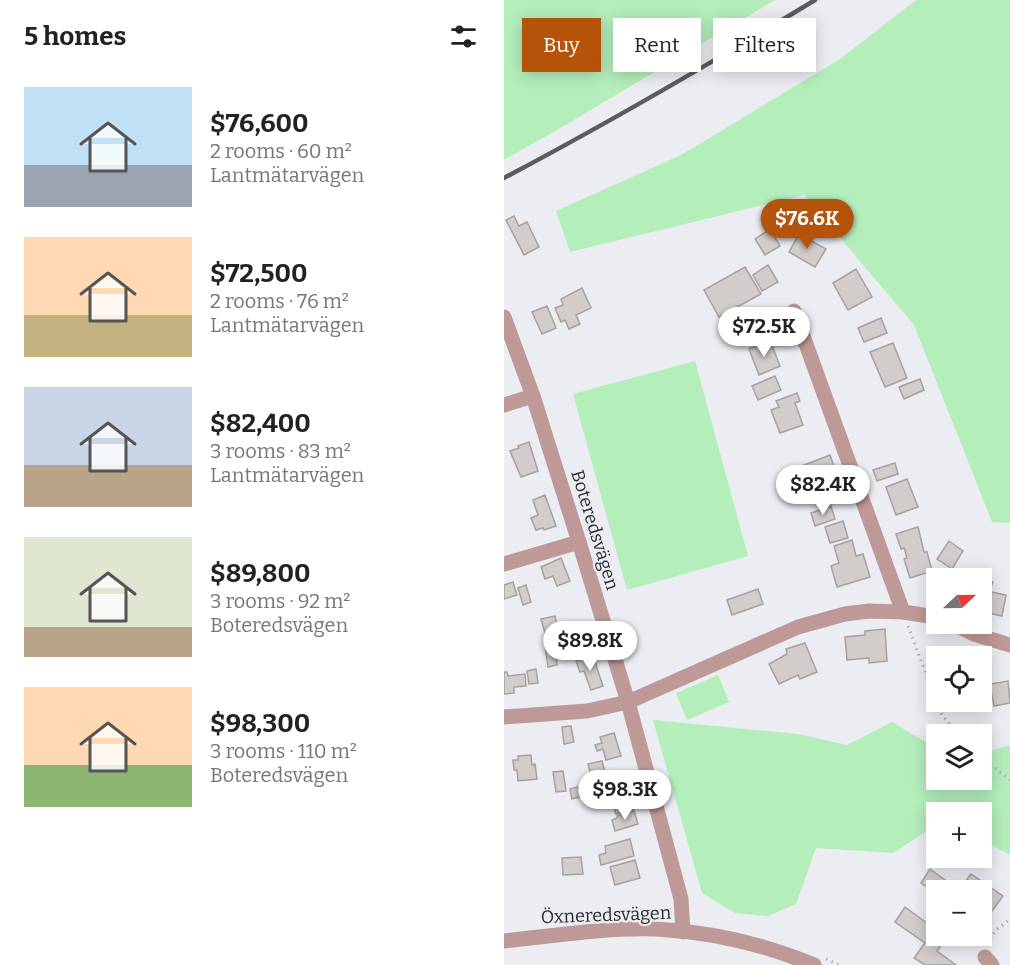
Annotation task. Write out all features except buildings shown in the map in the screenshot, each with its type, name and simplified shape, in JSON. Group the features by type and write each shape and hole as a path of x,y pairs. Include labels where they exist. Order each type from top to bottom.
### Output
{"street":[{"path":"795,311 903,612"},
{"name":"Boteredsvägen","path":"504,317 533,396 628,702 681,899 683,932"},
{"path":"504,405 533,396"},
{"path":"504,564 579,542"},
{"path":"504,717 587,711 628,702 771,639 823,619 869,611 926,615"},
{"path":"974,634 1010,645"},
{"name":"Öxneredsvägen","path":"504,941 654,929 715,936 758,945 814,965"}],"path":[{"path":"903,612 926,674"},
{"path":"941,712 950,724"},
{"path":"992,766 1010,780"},
{"path":"989,961 985,947 988,940 996,930 1010,920"}],"green space":[{"path":"504,0 775,0 745,18 713,18 713,37 701,44 701,18 613,18 613,72 654,72 504,160"},
{"path":"916,0 1010,0 1010,523 992,522 914,325 804,195 570,252 556,211 681,155 840,59"},
{"path":"695,361 748,556 627,590 573,394"},
{"path":"718,675 729,702 687,720 676,693"},
{"path":"653,720 798,734 847,745 892,722 926,742 926,790 992,790 992,751 1010,745 1010,855 992,845 992,802 926,802 926,832 893,853 816,848 796,904 768,916 735,913 702,893"}],"railway":[{"path":"504,178 661,91 815,0"}]}
